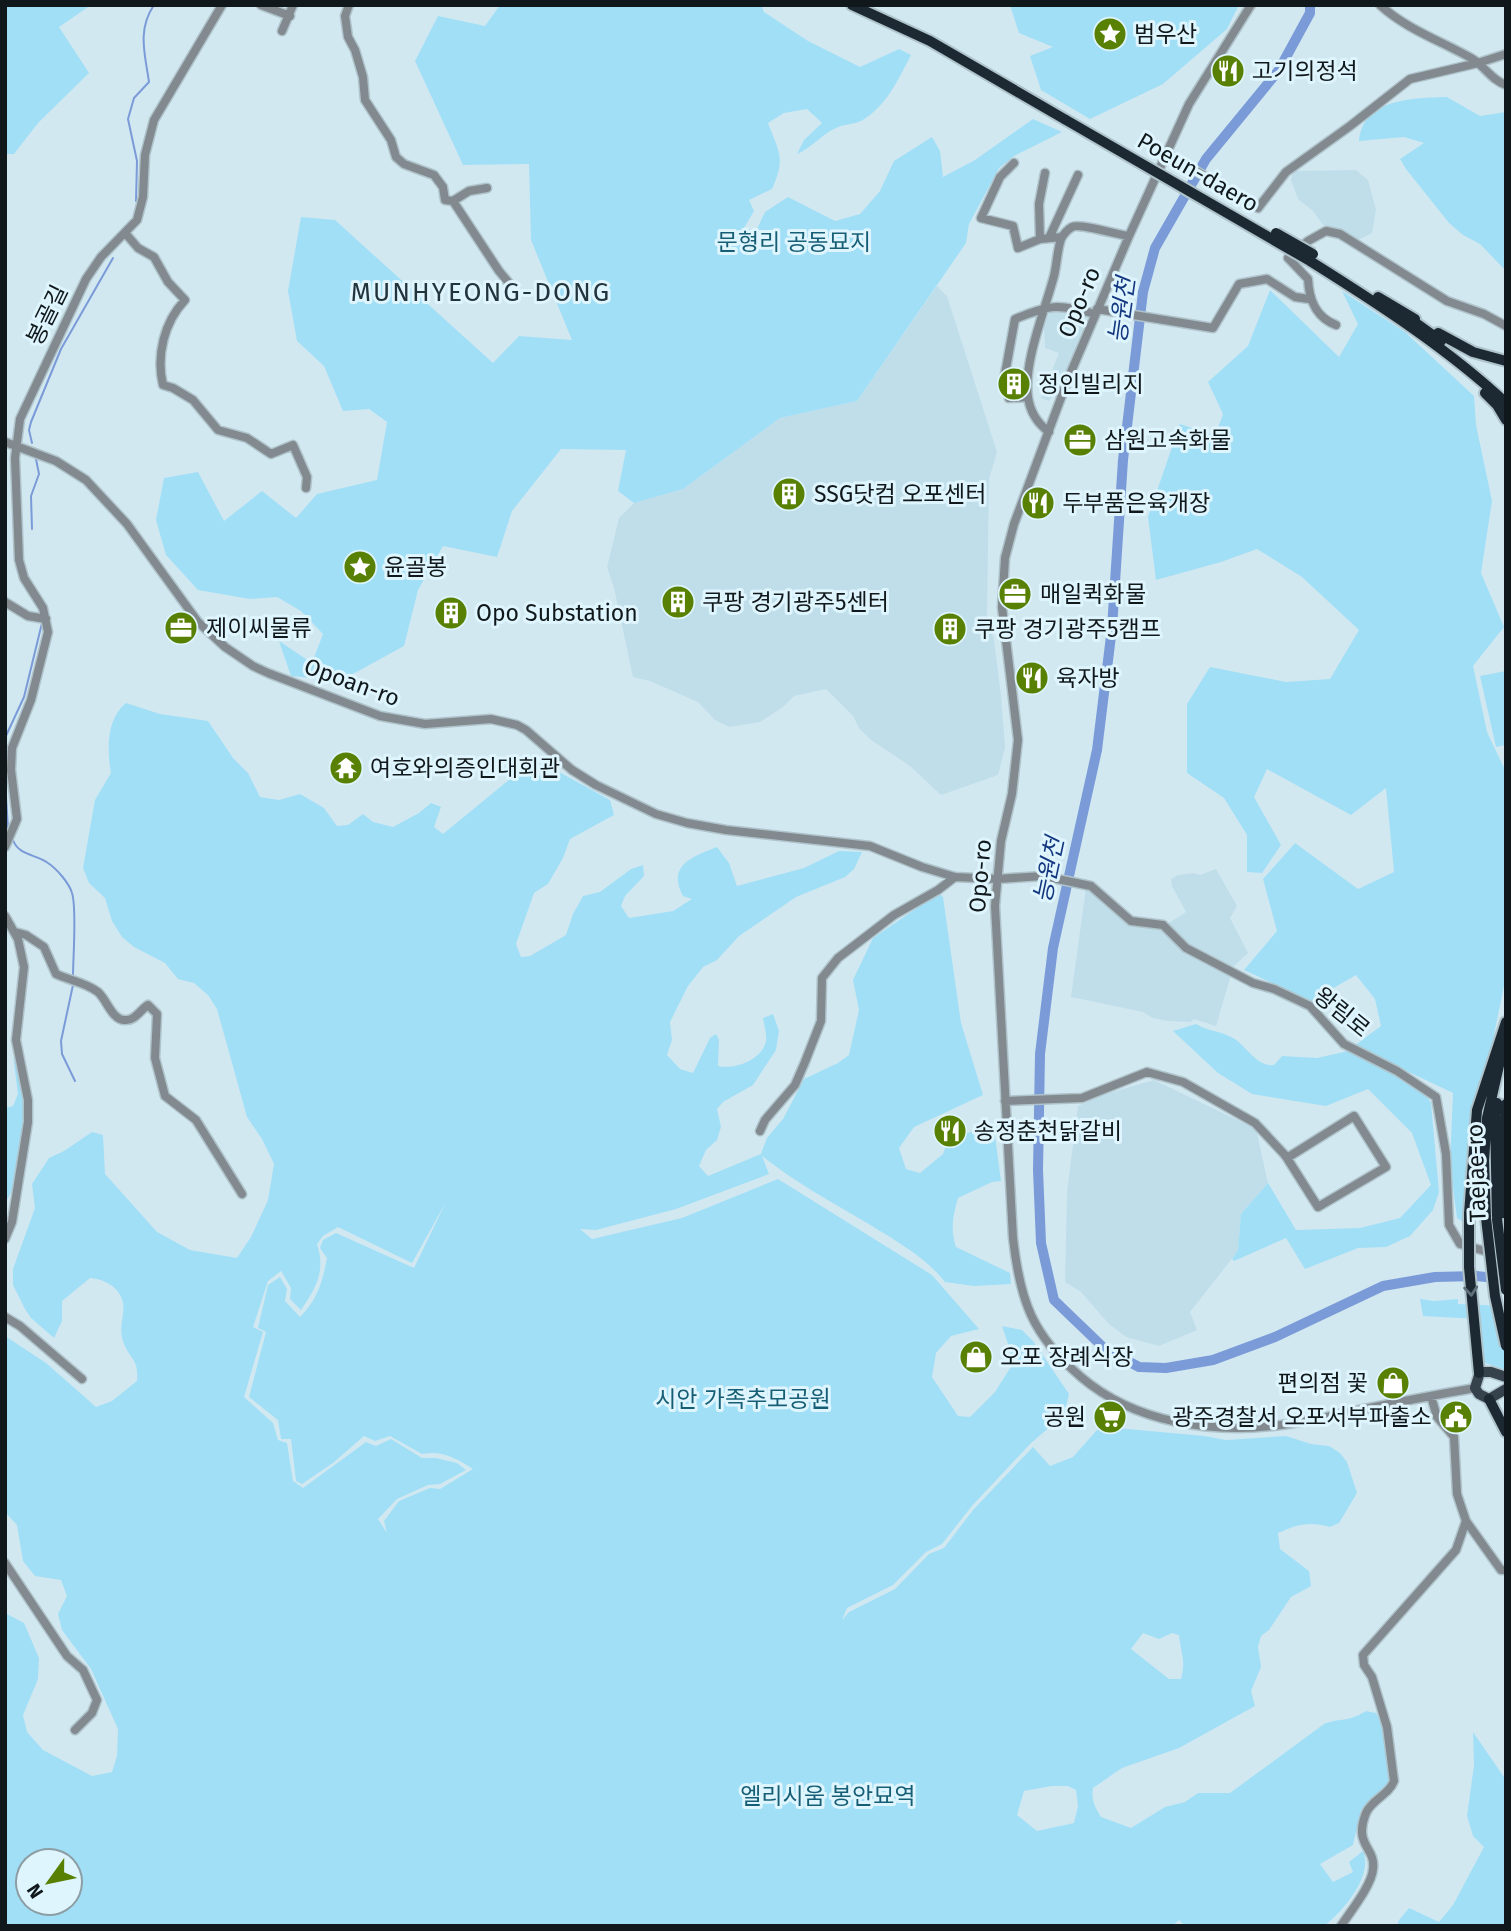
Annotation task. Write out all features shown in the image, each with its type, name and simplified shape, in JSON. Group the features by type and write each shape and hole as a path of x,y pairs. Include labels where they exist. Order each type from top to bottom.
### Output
{"highway":[{"path":"852,5 930,41 1067,117 1455,344 1506,361"},
{"path":"868,5 974,59 1067,117"},
{"path":"1311,258 1438,347 1506,403"},
{"path":"1376,296 1427,330 1506,394"},
{"path":"1438,347 1485,392 1506,419"},
{"path":"1479,1373 1469,1214 1477,1110 1506,1023"},
{"name":"Taejae-ro","path":"1506,1023 1504,1044 1487,1118 1484,1161 1506,1290"},
{"name":"Taejae-ro","path":"1496,1220 1495,1115 1506,1055"},
{"path":"1506,1104 1496,1220 1495,1296 1506,1346"},
{"path":"1489,1399 1506,1432"}],"main road":[{"path":"1506,1377 1491,1372 1479,1373 1475,1388 1479,1394 1489,1399 1506,1389"}],"street":[{"name":"봉골길","path":"46,619 43,608 24,578 19,560 15,446 20,419 79,293 101,257 137,220 141,211 145,155 154,120 222,5"},
{"path":"261,5 290,16"},
{"path":"282,32 293,5"},
{"path":"349,5 345,16 348,37 363,77 365,100 391,140 399,161 434,175 443,187 445,200 453,201 469,191 487,188"},
{"name":"Opo-ro","path":"1251,5 1197,89 1096,311 1014,524 1003,572 1004,626 1018,740 1016,771 1001,841 995,926 1013,1238 1021,1293 1031,1317 1046,1341 1097,1390 1119,1404 1167,1420 1238,1428 1282,1425 1475,1388"},
{"path":"1380,5 1419,32 1475,60 1499,83 1506,85"},
{"path":"1166,153 1258,208 1286,172 1410,79 1478,64 1506,54"},
{"path":"1014,163 1000,177 981,218 1013,226 1018,248 1044,238 1062,237"},
{"path":"1044,238 1039,204 1045,173"},
{"path":"1044,238 1078,175"},
{"path":"453,201 514,289"},
{"path":"1049,432 1034,417 1027,384 1062,237 1079,225 1105,233 1129,236"},
{"path":"1336,325 1326,321 1309,299 1308,279 1288,258 1326,231 1340,234 1447,301 1484,314 1506,326"},
{"path":"126,234 138,248 155,257 168,282 185,300 174,312 167,331 159,368 163,385 192,400 218,430 247,438 271,454 293,445 307,477 306,488"},
{"path":"1028,397 1009,398 1005,374 1015,319 1045,307 1065,306 1213,328 1239,284 1267,279 1294,297 1309,299"},
{"name":"Opoan-ro","path":"5,442 56,461 86,480 127,524 210,634 238,657 260,669 396,720 438,725 491,719 517,725 584,777 639,806 673,819 726,830 870,846 955,877 997,879"},
{"path":"5,602 28,616 46,619 48,632 37,679 11,753 17,813 12,835 5,847"},
{"name":"왕림로","path":"997,879 1043,876 1091,886 1130,921 1163,925 1186,948 1253,983 1274,989 1310,1006 1343,1044 1397,1071 1436,1097 1446,1154 1449,1225 1460,1244 1494,1253 1506,1252"},
{"path":"760,1131 765,1120 795,1085 805,1062 821,1021 821,978 838,958 884,922 955,877"},
{"path":"5,916 15,932 24,967 16,1040 27,1100 28,1122 12,1222 5,1239"},
{"path":"15,932 26,935 44,947 57,974 78,980 98,992 122,1020 134,1018 148,1005 157,1014 155,1058 165,1096 196,1120 242,1194"},
{"path":"1005,1101 1082,1098 1147,1072 1184,1082 1255,1123 1287,1158 1318,1207 1385,1167 1354,1116 1287,1158"},
{"path":"5,1317 20,1326 82,1379"},
{"path":"1431,1396 1437,1417 1454,1437 1457,1494 1466,1521 1501,1570 1506,1570"},
{"path":"1341,1926 1374,1871 1373,1858 1361,1834 1367,1812 1392,1788 1394,1781 1387,1727 1372,1677 1364,1665 1363,1655 1456,1550 1466,1521"},
{"path":"5,1563 67,1656 83,1670 97,1700 92,1713 75,1730"}],"shaded area":[{"path":"1356,170 1368,180 1376,210 1372,233 1358,240 1343,231 1323,225 1313,211 1298,199 1291,180 1293,171"},
{"path":"937,286 947,296 997,452 989,479 987,615 994,640 1005,748 998,775 941,795 910,766 871,740 859,728 853,716 826,689 794,696 760,722 729,727 715,720 698,702 650,681 633,677 607,567 619,518 634,503 683,489 780,418 857,401"},
{"path":"1050,310 1065,310 1087,318 1065,377 1049,401 1041,398 1059,353 1045,348 1044,327"},
{"path":"1216,869 1237,906 1230,918 1248,953 1233,967 1188,947 1166,925 1186,912 1171,879 1178,875 1200,875"},
{"path":"1086,888 1130,922 1158,927 1179,944 1181,951 1231,975 1216,1026 1194,1019 1190,1022 1153,1018 1143,1012 1071,997"},
{"path":"1154,1080 1256,1129 1268,1183 1241,1214 1238,1251 1190,1312 1197,1330 1159,1346 1126,1337 1109,1324 1081,1292 1065,1282 1067,1192 1078,1106 1099,1096"}],"green space":[{"path":"5,5 91,5 59,27 89,73 38,123 14,154 5,154"},
{"name":"문형리 공동묘지","path":"500,5 761,5 764,12 808,41 860,67 899,49 911,55 890,92 870,115 861,121 834,129 797,154 804,140 822,123 807,109 784,113 768,123 778,148 780,162 772,189 749,200 754,211 744,228 756,231 765,212 788,197 835,221 860,214 880,191 894,161 932,137 940,151 943,177 975,160 1033,119 1062,132 1014,156 999,168 969,224 966,243 857,401 780,418 683,489 634,503 618,491 626,450 561,449 512,511 497,557 443,546 418,590 404,646 340,681 291,676 279,641 312,663 323,634 301,611 277,597 250,599 198,590 166,555 156,520 164,478 198,472 224,521 262,491 296,518 317,494 377,480 387,422 369,409 343,411 324,366 297,341 288,291 301,217 335,220 493,363 519,336 572,340 531,240 529,164 463,165 415,61 438,16 485,26"},
{"path":"1010,5 1239,5 1227,29 1163,84 1090,119 1041,90 1030,56 1053,47 1019,33"},
{"path":"1447,97 1480,116 1506,112 1506,271 1480,244 1449,223 1406,169 1400,159 1424,143 1404,137 1359,141 1370,116 1380,108 1406,100"},
{"path":"1270,290 1339,357 1358,324 1342,291 1405,332 1474,396 1476,425 1492,501 1481,573 1504,627 1473,666 1487,732 1506,772 1506,976 1485,1079 1465,1223 1457,1218 1450,1165 1453,1093 1354,1046 1381,1026 1375,999 1356,975 1311,1001 1244,970 1277,931 1263,879 1295,843 1358,889 1394,872 1386,788 1351,815 1267,769 1254,797 1281,845 1262,873 1247,872 1247,835 1224,798 1187,773 1187,704 1210,667 1286,682 1330,679 1359,630 1302,577 1257,549 1156,580 1148,517 1180,424 1215,436 1223,414 1208,382 1248,346"},
{"path":"1506,671 1506,745 1496,747 1480,676"},
{"path":"126,703 160,714 208,721 233,758 248,773 260,797 279,800 300,794 324,808 337,826 348,825 363,814 373,822 393,827 431,803 441,807 434,827 443,834 515,775 561,773 610,800 614,815 570,839 548,884 534,893 516,944 521,957 530,956 566,935 583,896 600,892 631,869 643,865 644,876 625,896 621,906 629,918 673,911 692,899 683,896 678,877 680,869 692,858 717,847 729,863 737,886 804,868 839,851 862,852 854,869 845,877 796,897 739,936 717,960 703,967 688,986 670,1022 672,1040 667,1055 680,1069 693,1073 710,1038 716,1034 719,1040 718,1066 724,1067 746,1062 763,1048 766,1032 763,1018 773,1014 779,1031 776,1050 753,1085 723,1102 717,1109 721,1127 717,1140 706,1150 699,1166 708,1176 761,1154 767,1138 783,1119 804,1079 849,1055 859,1010 853,980 873,938 939,893 943,897 961,1023 983,1095 914,1127 899,1148 906,1169 920,1173 943,1154 946,1146 962,1135 973,1131 995,1136 1001,1181 992,1182 958,1198 953,1235 956,1247 1010,1273 1011,1284 974,1286 945,1282 911,1251 802,1184 762,1156 769,1174 676,1209 596,1230 580,1229 592,1239 682,1218 778,1179 932,1275 979,1329 951,1336 936,1353 932,1377 958,1416 970,1417 995,1392 1014,1362 1002,1326 1022,1330 1033,1341 1069,1394 1064,1415 1031,1443 971,1507 942,1544 926,1552 893,1585 847,1608 842,1620 849,1612 895,1589 929,1554 944,1548 973,1510 1033,1447 1050,1466 1073,1457 1097,1430 1106,1427 1226,1440 1286,1436 1311,1444 1329,1446 1340,1453 1347,1462 1357,1493 1339,1523 1330,1527 1304,1524 1278,1533 1280,1549 1309,1571 1311,1586 1291,1597 1269,1630 1261,1636 1258,1647 1261,1667 1251,1691 1255,1706 1179,1748 1122,1768 1093,1788 1093,1792 1094,1803 1101,1817 1131,1828 1165,1807 1185,1802 1198,1793 1230,1793 1324,1724 1354,1717 1366,1711 1376,1713 1386,1738 1390,1782 1361,1810 1353,1845 1320,1864 1333,1882 1353,1872 1349,1862 1363,1851 1365,1861 1361,1882 1340,1912 1324,1926 1185,1926 1179,1920 1172,1926 5,1926 5,1613 24,1623 39,1658 38,1679 23,1715 27,1732 43,1750 92,1776 112,1772 117,1756 118,1729 91,1669 62,1630 58,1614 67,1596 61,1580 35,1576 23,1561 17,1525 5,1512 5,1336 46,1363 96,1407 112,1401 137,1381 135,1363 122,1336 123,1303 119,1292 111,1285 90,1278 62,1301 62,1321 54,1338 31,1318 25,1309 13,1285 13,1269 35,1208 32,1184 49,1158 92,1132 103,1135 105,1174 157,1232 190,1250 237,1258 251,1237 268,1200 274,1164 247,1117 217,1009 208,995 194,983 178,979 165,963 134,947 122,937 112,921 105,898 89,883 83,868 95,800 111,773 110,735 115,717","holes":["446,1202 414,1268 336,1233 323,1240 320,1248 327,1258 321,1282 311,1304 300,1317 285,1301 287,1289 280,1277 268,1285 258,1328 266,1332 249,1397 278,1420 281,1439 291,1439 296,1481 302,1484 333,1463 364,1436 375,1441 390,1436 422,1454 449,1456 473,1469 440,1489 430,1488 399,1501 384,1521 387,1533 378,1519 397,1499 428,1485 440,1484 466,1470 457,1463 422,1458 391,1439 376,1446 366,1442 303,1488 293,1481 287,1443 278,1440 273,1423 244,1397 263,1332 253,1327 268,1281 281,1271 291,1288 290,1299 301,1310 318,1279 320,1254 317,1244 323,1236 338,1227 412,1263","1143,1633 1159,1639 1172,1633 1179,1635 1183,1662 1181,1679 1169,1679 1131,1649","1068,1786 1076,1790 1078,1806 1074,1823 1037,1831 1017,1815 1024,1791"]},
{"path":"1196,1024 1233,1038 1268,1065 1274,1065 1282,1056 1317,1058 1348,1051 1426,1095 1431,1103 1439,1192 1433,1210 1410,1236 1386,1247 1358,1248 1305,1269 1286,1238 1234,1261 1232,1259 1238,1250 1241,1214 1268,1183 1296,1230 1360,1228 1400,1218 1431,1185 1412,1133 1368,1089 1326,1106 1252,1094 1218,1073 1173,1031"},
{"path":"13,1056 23,1096 24,1134 16,1179 5,1203 5,1108 13,1106 18,1094"},
{"path":"1420,1299 1458,1299 1458,1304 1506,1306 1506,1370 1482,1362 1477,1319 1423,1316"},
{"path":"1473,1732 1506,1780 1506,1926 1397,1926 1409,1908 1439,1922 1453,1905 1484,1847 1473,1836 1467,1816 1474,1765"}],"waterway":[{"path":"136,201 137,161 128,119 134,98 149,82 144,33 154,5"},
{"name":"능원천","path":"1310,5 1310,13 1279,70 1206,159 1155,248 1143,292 1123,460 1112,628 1097,750 1053,948 1040,1054 1038,1170 1041,1243 1054,1300 1105,1349 1139,1367 1166,1368 1213,1360 1275,1337 1383,1286 1435,1277 1476,1276 1506,1279"},
{"path":"32,443 29,430 31,422 61,349 113,258"},
{"path":"32,529 31,496 39,474 36,459"},
{"path":"5,738 24,697 42,623"},
{"path":"5,782 8,828"},
{"path":"13,840 19,849 51,866 62,876 70,889 74,910 73,976"},
{"path":"73,985 61,1041 62,1054 75,1081"}],"place":[{"name":"범우산","path":"1110,34"},
{"name":"고기의정석","path":"1228,71"},
{"name":"정인빌리지","path":"1014,384"},
{"name":"삼원고속화물","path":"1080,440"},
{"name":"SSG닷컴 오포센터","path":"789,494"},
{"name":"두부품은육개장","path":"1038,503"},
{"name":"윤골봉","path":"360,567"},
{"name":"매일퀵화물","path":"1015,594"},
{"name":"쿠팡 경기광주5센터","path":"678,602"},
{"name":"Opo Substation","path":"451,613"},
{"name":"제이씨물류","path":"181,628"},
{"name":"쿠팡 경기광주5캠프","path":"950,629"},
{"name":"육자방","path":"1032,678"},
{"name":"여호와의증인대회관","path":"346,768"},
{"name":"송정춘천닭갈비","path":"950,1131"},
{"name":"오포 장례식장","path":"976,1357"},
{"name":"편의점 꽃","path":"1393,1383"},
{"name":"공원","path":"1110,1417"},
{"name":"광주경찰서 오포서부파출소","path":"1456,1417"}],"district":[{"name":"MUNHYEONG-DONG","path":"481,292"}],"park label":[{"name":"시안 가족추모공원","path":"743,1399"},
{"name":"엘리시움 봉안묘역","path":"828,1796"}]}
